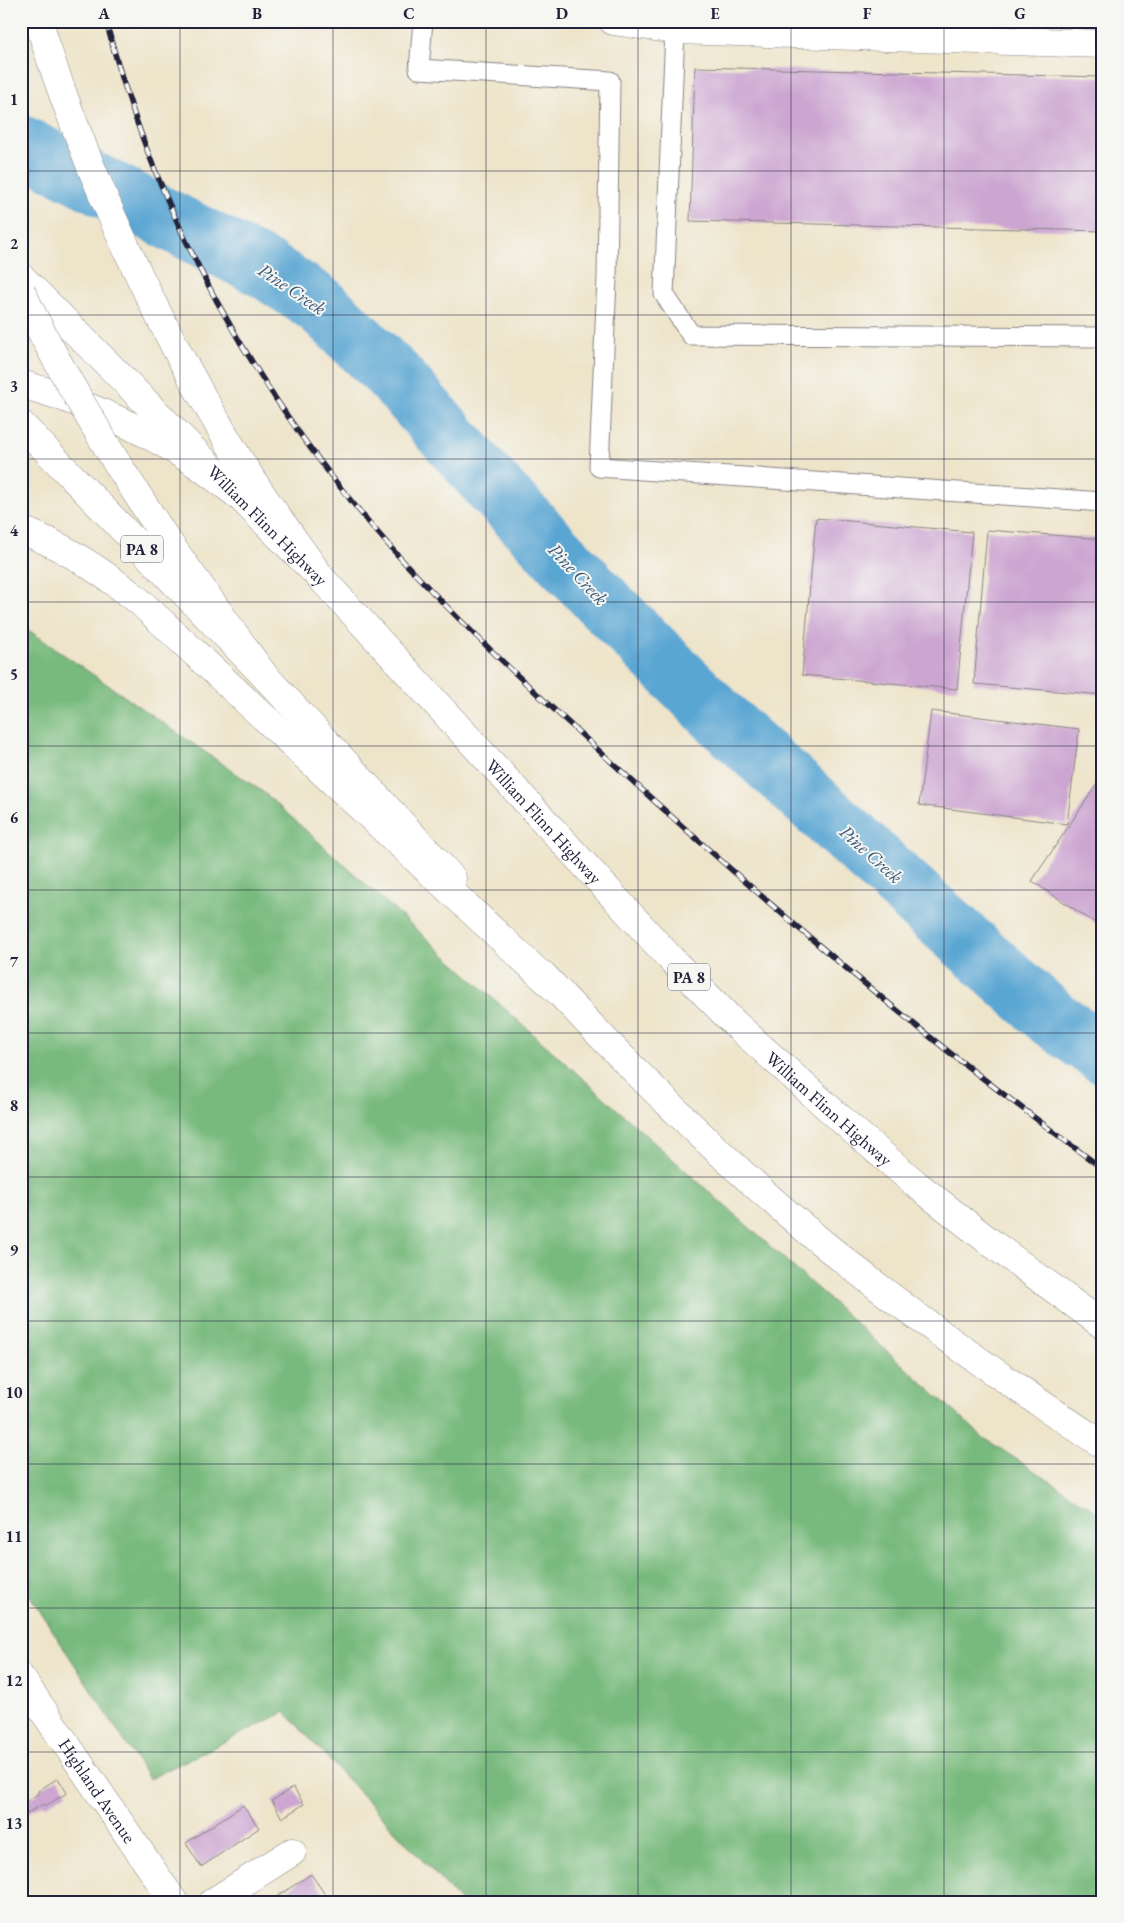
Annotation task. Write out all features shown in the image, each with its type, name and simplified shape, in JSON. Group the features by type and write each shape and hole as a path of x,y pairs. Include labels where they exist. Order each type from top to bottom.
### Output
{"main road":[{"path":"38,21 76,130 145,290 185,366 239,458 270,506 322,579"},
{"path":"613,21 675,30 1103,44"},
{"name":"William Flinn Highway","path":"21,277 322,579 671,959 734,1023 916,1184 986,1239 1103,1325"},
{"path":"21,291 66,378 115,460 166,539 263,674"},
{"path":"21,384 106,416 148,436 186,457 242,498"},
{"name":"PA 8","path":"21,424 263,674 560,993 697,1131 815,1237 936,1330 1103,1445"},
{"path":"21,530 71,553 106,575 139,600 560,993"},
{"name":"Highland Avenue","path":"21,1678 174,1902"},
{"path":"213,1902 292,1852"}],"lane":[{"path":"423,21 419,70 610,81 607,278 599,467 1103,502"},
{"path":"675,30 664,294 691,335 1103,337"}],"green space":[{"path":"21,625 263,792 984,1438 1103,1516 1103,1902 461,1902 285,1712 149,1779 21,1582"}],"building":[{"path":"695,67 1103,77 1103,231 690,221"},
{"path":"816,518 972,532 957,689 802,675"},
{"path":"987,530 1103,539 1103,695 974,684"},
{"path":"931,711 1079,729 1067,824 919,805"},
{"path":"1103,775 1103,928 1032,881"},
{"path":"58,1778 67,1793 45,1806 43,1804 26,1814 21,1805"},
{"path":"293,1787 304,1804 282,1818 272,1801"},
{"path":"243,1805 259,1828 201,1867 186,1843"},
{"path":"311,1874 330,1902 269,1902"}],"waterway":[{"name":"Pine Creek","path":"21,145 267,270 320,305 394,376 494,488 608,607 720,718 1053,1019 1103,1054"}],"railway":[{"path":"106,21 127,94 153,166 183,235 218,303 256,368 298,431 344,492 393,550 447,607 531,688 741,878 954,1056 1103,1169"}]}
